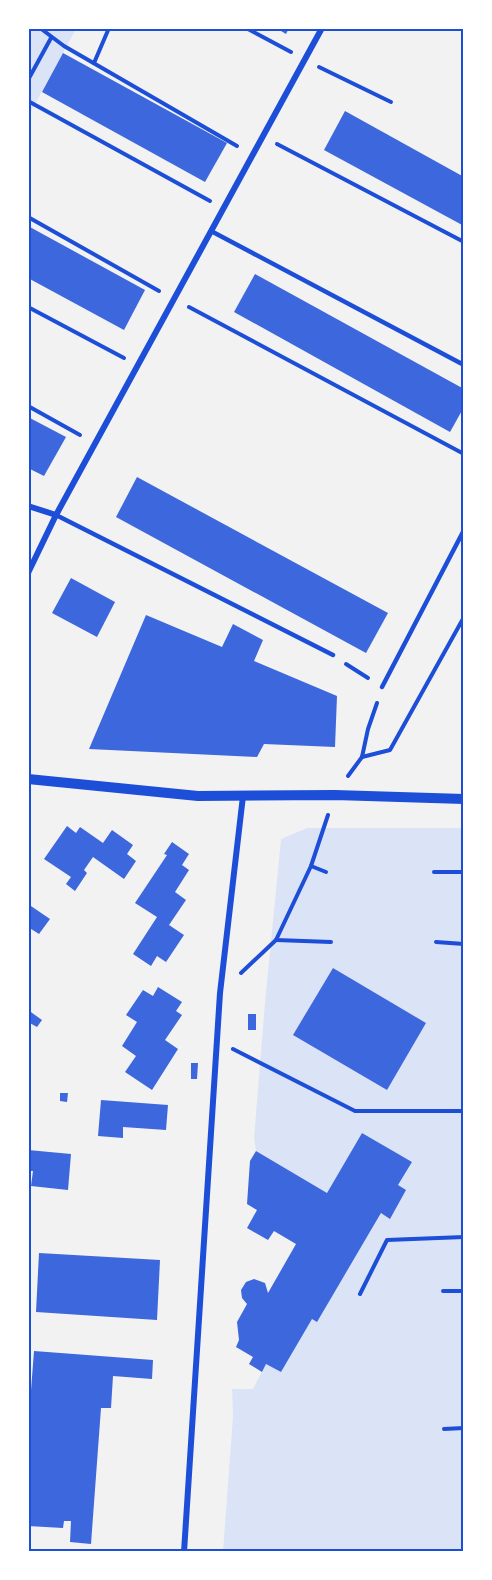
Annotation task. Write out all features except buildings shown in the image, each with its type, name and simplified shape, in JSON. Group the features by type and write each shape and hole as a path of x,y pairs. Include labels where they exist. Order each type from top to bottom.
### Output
{"street":[{"path":"28,573 56,515 322,28"},
{"path":"28,506 56,515"},
{"path":"28,779 198,796 335,795 464,799"},
{"path":"184,1551 219,993 243,796"}],"lane":[{"path":"211,231 464,365"},
{"path":"56,515 333,655"},
{"path":"382,687 464,530"}],"path":[{"path":"40,28 51,38 253,155"},
{"path":"94,63 109,28"},
{"path":"246,28 391,102"},
{"path":"28,80 51,38"},
{"path":"28,101 223,209"},
{"path":"263,137 464,242"},
{"path":"28,217 174,299 464,454"},
{"path":"28,307 138,365"},
{"path":"28,406 95,443"},
{"path":"362,757 390,750 464,617"},
{"path":"333,655 382,687"},
{"path":"219,993 276,940 311,866 335,795 362,757 377,702"},
{"path":"311,866 327,872"},
{"path":"434,872 464,872"},
{"path":"276,940 331,942"},
{"path":"436,942 464,944"},
{"path":"216,1040 355,1111 464,1111"},
{"path":"360,1294 387,1240 464,1237"},
{"path":"443,1292 464,1291"},
{"path":"444,1429 464,1428"}],"shaded area":[{"path":"29,29 76,29 29,115"},
{"path":"307,828 463,828 463,1551 223,1552 233,1416 232,1389 253,1389 266,1364 281,1372 312,1319 317,1321 412,1162 362,1133 327,1193 256,1151 254,1138 281,839","holes":["333,968 426,1023 387,1089 294,1035"]}]}
